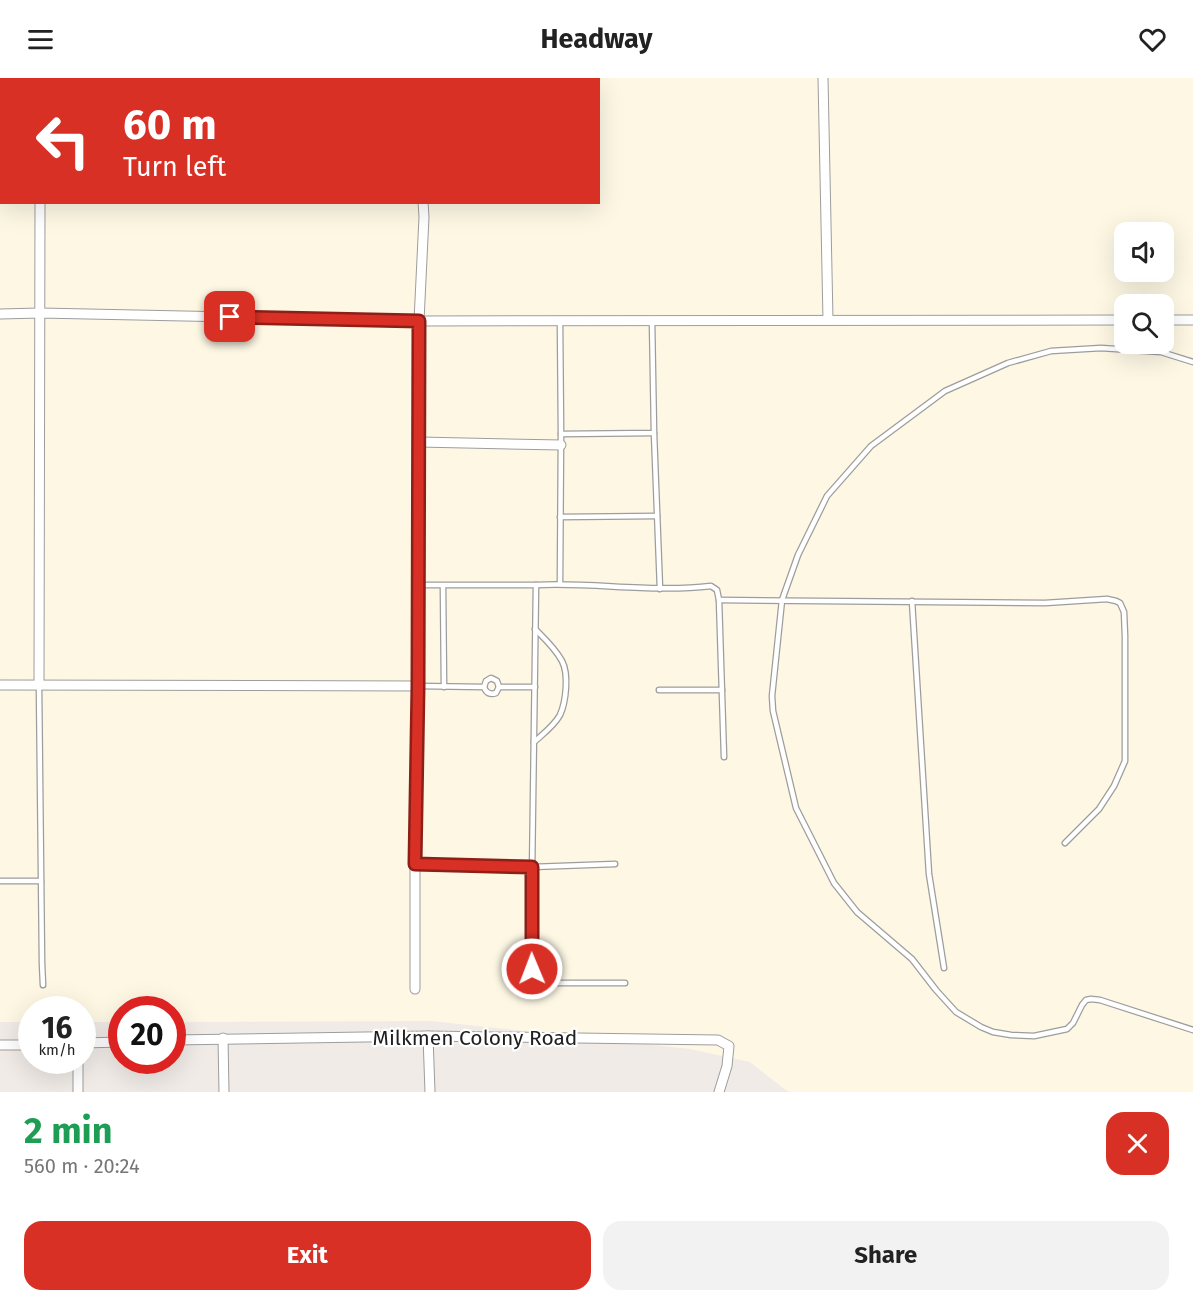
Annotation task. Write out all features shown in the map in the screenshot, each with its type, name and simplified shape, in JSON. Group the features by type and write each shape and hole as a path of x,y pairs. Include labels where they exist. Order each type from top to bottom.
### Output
{"street":[{"path":"823,78 828,320"},
{"path":"39,685 40,204"},
{"path":"416,989 419,321 423,204"},
{"path":"0,314 419,321 1114,320"},
{"path":"1174,320 1193,320"},
{"path":"419,442 561,445"},
{"path":"0,685 418,686"},
{"path":"428,1036 430,1092"},
{"name":"Milkmen Colony Road","path":"186,1039 428,1036 718,1040 729,1046 727,1066 719,1092"},
{"path":"223,1038 224,1092"},
{"path":"0,1045 18,1045"},
{"path":"78,1074 78,1092"}],"lane":[{"path":"560,320 560,584"},
{"path":"652,320 660,589"},
{"path":"1193,362 1151,351 1101,348 1051,351 1008,363 945,391 872,446 827,496 798,555 782,600 772,696 773,711 796,808 834,883 857,912 912,959 956,1012 993,1032 1034,1035 1067,1029 1074,1023 1082,1005 1086,1000 1091,999 1193,1030"},
{"path":"561,434 654,433"},
{"path":"560,517 657,516"},
{"path":"417,585 560,584 660,589 711,586 717,590 719,600 724,757"},
{"path":"536,585 532,867 533,974 536,980 542,983 625,983"},
{"path":"443,586 444,687"},
{"path":"719,600 1045,603 1107,599 1120,603 1124,612 1125,636 1125,761 1114,786 1099,809 1065,843"},
{"path":"912,601 929,874 944,968"},
{"path":"534,742 552,726 560,715 566,682 565,670 554,648 535,628"},
{"path":"491,678 497,681 500,687 498,691 491,694 486,692 484,687 486,681 491,678"},
{"path":"39,685 43,985"},
{"path":"418,686 484,687"},
{"path":"500,687 535,687"},
{"path":"659,690 722,690"},
{"path":"415,864 532,867 615,864"},
{"path":"0,881 41,881"}],"shaded area":[{"path":"600,78 1193,78 1193,1092 791,1092 750,1062 690,1049 431,1021 186,1022 186,996 108,996 108,1022 96,1022 96,996 18,996 18,1022 0,1022 0,204 600,204"}],"route":[{"path":"230,317 419,321 420,458 415,864 532,867 532,969"}]}
